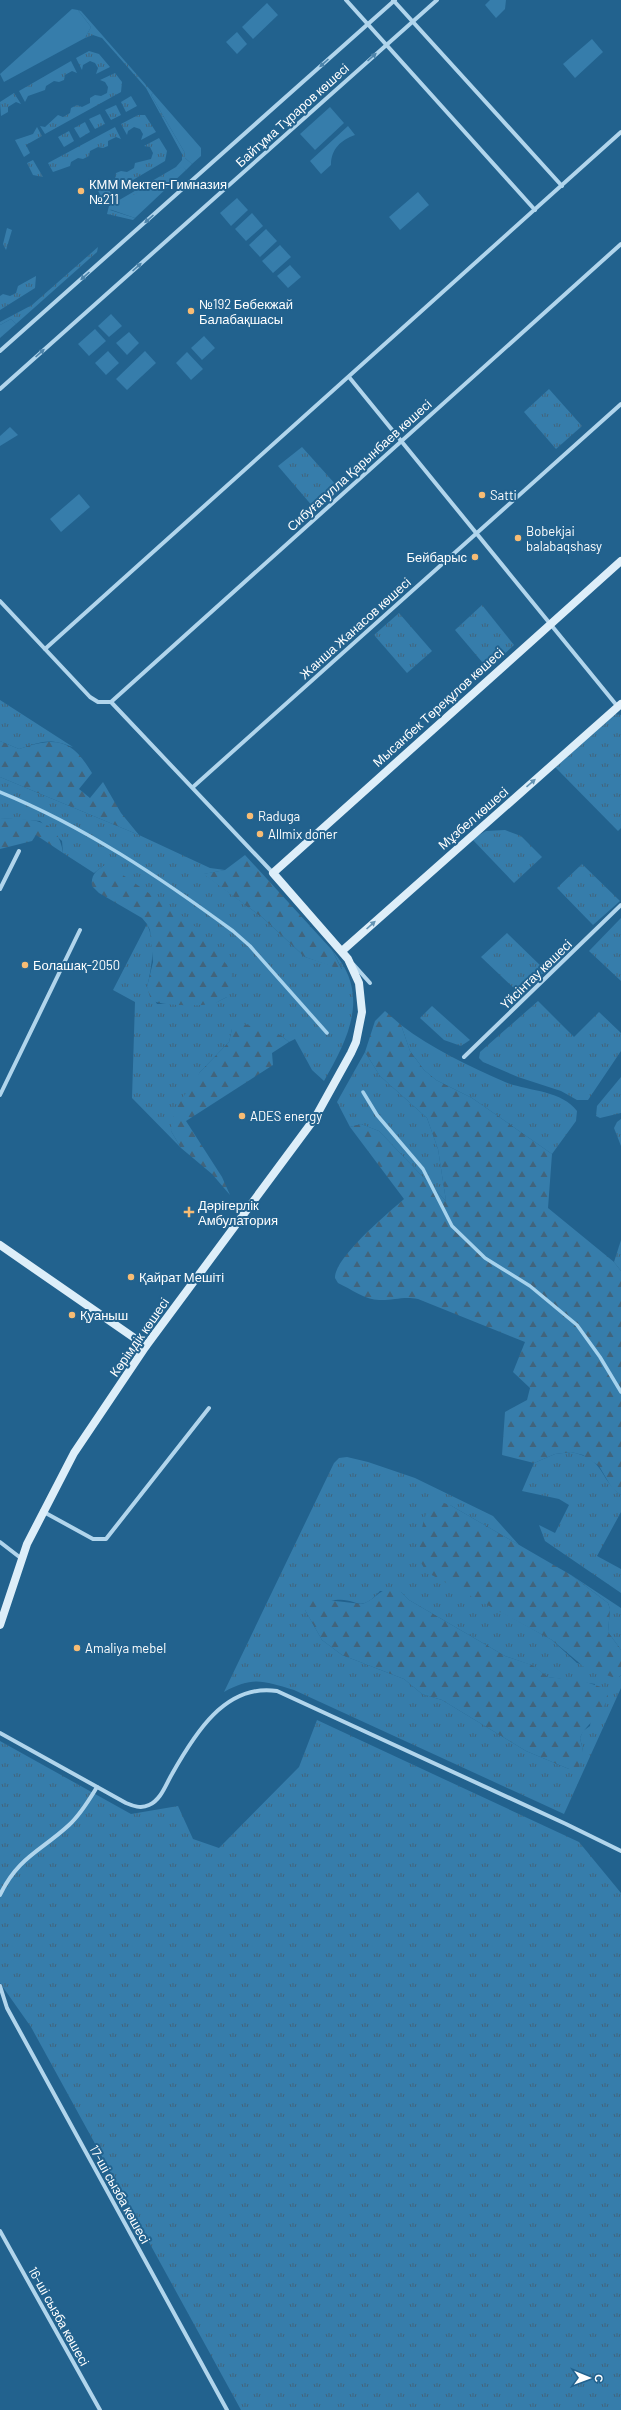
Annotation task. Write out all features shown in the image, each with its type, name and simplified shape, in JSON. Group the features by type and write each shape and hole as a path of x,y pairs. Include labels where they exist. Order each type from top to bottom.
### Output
{"street":[{"path":"346,0 535,210"},
{"path":"394,0 412,22 562,186"},
{"name":"Байтұма Тұраров көшесі","path":"0,351 394,0"},
{"name":"Байтұма Тұраров көшесі","path":"0,389 437,0"},
{"path":"45,649 621,132"},
{"name":"Сибуғатулла Қарынбаев көшесі","path":"111,702 621,244"},
{"path":"349,377 619,705"},
{"name":"Жанша Жанасов көшесі","path":"193,787 621,404"},
{"name":"Мысанбек Төреқұлов көшесі","path":"273,873 550,623 621,561"},
{"path":"0,601 90,697 98,702 111,702 273,873"},
{"name":"Мұзбел көшесі","path":"342,951 619,705"},
{"path":"0,889 19,851"},
{"name":"Көрімдік көшесі","path":"0,1625 22,1559 42,1511 74,1453 146,1346 315,1118 356,1042 362,1012 359,984 348,959 273,873"},
{"name":"Үйсінтау көшесі","path":"464,1057 621,905"},
{"path":"0,1095 80,930"},
{"path":"348,959 370,983"},
{"path":"0,1246 146,1346"},
{"path":"42,1511 93,1539 106,1540 209,1408"},
{"path":"0,1542 22,1559"},
{"path":"0,1733 134,1806 150,1805 160,1795 193,1739 221,1708 246,1692 267,1690 286,1694 566,1824 621,1852"},
{"path":"0,1894 8,1879 23,1860 70,1824 97,1787"},
{"name":"17-ші сызба көшесі","path":"0,1986 7,2008 227,2410"},
{"name":"16-ші сызба көшесі","path":"0,2231 100,2410"}],"green space":[{"path":"490,0 506,0 505,9 496,18 485,5"},
{"path":"267,3 278,15 253,39 242,27"},
{"path":"72,9 78,10 91,27 85,38 4,82 0,74"},
{"path":"78,10 81,11 153,93 151,95 185,153 185,158 192,164 186,170 183,167 110,210 135,218 133,220 107,214 109,206 176,167 182,160 182,154 146,88 102,38 93,35 85,38 91,27"},
{"path":"237,32 247,44 237,54 226,42"},
{"path":"592,39 603,52 575,78 563,64"},
{"path":"89,51 99,54 110,67 96,74 98,68 95,63 90,61 83,65 82,70 76,58"},
{"path":"71,61 77,73 72,71 65,75 64,80 59,82 54,81 46,86 45,90 28,96 25,102 19,91"},
{"path":"115,73 122,82 121,92 45,134 40,126 45,127 58,115 63,117 70,113 71,108 77,105 82,107 90,103 90,98 95,95 101,96 107,93 108,87 105,82 100,80"},
{"path":"14,93 21,104 16,102 8,107 8,112 1,116 0,102"},
{"path":"153,93 201,148 201,156 192,164 185,158 185,153 151,95"},
{"path":"131,96 137,106 126,112 121,102"},
{"path":"116,105 121,115 111,120 105,110"},
{"path":"330,107 344,123 315,150 300,134"},
{"path":"100,114 105,124 95,129 89,119"},
{"path":"138,115 145,115 156,132 141,140 143,134 140,129 134,127 128,131 127,135 121,124"},
{"path":"85,122 90,132 80,138 74,128"},
{"path":"348,126 355,135 341,142 333,154 331,165 321,174 310,161"},
{"path":"37,127 42,136 26,145 30,153 24,157 15,140 33,134"},
{"path":"115,127 121,139 116,137 108,141 108,146 103,148 98,147 90,151 89,156 83,159 78,158 71,162 70,166 53,172 48,163"},
{"path":"69,131 74,141 64,147 58,137"},
{"path":"159,138 167,151 165,161 116,190 111,181 115,179 116,173 121,171 127,172 134,168 135,163 151,159 153,153 150,147 144,146"},
{"path":"33,160 43,177 33,175 27,163"},
{"path":"183,166 186,170 135,218 109,209"},
{"path":"103,181 111,193 102,198 97,189 97,185"},
{"path":"418,192 429,205 400,230 389,217"},
{"path":"237,198 248,210 231,226 220,213"},
{"path":"252,213 263,226 246,241 235,229"},
{"path":"7,228 12,230 6,250 3,244"},
{"path":"266,229 277,241 260,257 249,245"},
{"path":"280,245 291,257 273,273 262,261"},
{"path":"98,247 97,252 16,324 11,319 0,325 0,322 32,305"},
{"path":"290,265 301,277 288,288 277,276"},
{"path":"36,276 35,288 0,310 0,296 3,294 10,296 16,293 18,286"},
{"path":"111,314 122,326 109,337 98,326"},
{"path":"11,319 16,324 0,338 0,325"},
{"path":"95,329 106,341 89,356 78,344"},
{"path":"129,332 139,343 127,355 116,343"},
{"path":"204,336 215,348 202,360 191,348"},
{"path":"108,351 119,363 106,375 95,363"},
{"path":"145,351 156,363 127,390 116,379"},
{"path":"187,352 203,369 191,380 176,363"},
{"path":"549,389 582,426 556,449 524,412"},
{"path":"10,427 18,435 0,446 0,436"},
{"path":"302,447 337,486 314,508 278,466"},
{"path":"79,494 90,507 61,532 50,519"},
{"path":"482,605 514,645 488,669 455,630"},
{"path":"399,613 432,651 407,673 374,635"},
{"path":"0,700 73,747 58,742 46,742 19,749 0,741"},
{"path":"615,714 621,715 621,828 618,831 555,767"},
{"path":"0,741 19,749 32,745 53,742 62,743 69,747 77,753 92,773 79,789 90,798 103,782 121,813 139,835 0,777"},
{"path":"0,777 139,835 210,868 225,870 204,874 263,918 305,957 342,969 332,950 344,966 351,983 353,999 352,1016 348,1032 324,1081 312,1070 295,1039 289,1042 280,1035 232,1029 229,1042 200,1072 171,1131 181,1148 132,1098 135,1002 113,990 147,924 152,939 152,963 147,987 157,1004 215,1003 227,997 103,866 94,873 63,853 62,841 40,821 0,818"},
{"path":"0,818 32,820 49,826 55,832 60,841 63,853 36,835 32,841 0,849"},
{"path":"505,830 521,836 542,857 514,883 472,839 486,831"},
{"path":"245,855 332,950 342,970 305,957 263,918 203,874 225,870"},
{"path":"582,864 620,901 593,925 557,888"},
{"path":"103,866 110,866 192,923 227,965 232,977 227,997 216,1003 202,1005 172,1005 151,1000 147,987 153,962 150,930 142,918 99,893 92,886 94,874"},
{"path":"621,918 621,981 589,951"},
{"path":"507,933 546,971 519,993 481,957"},
{"path":"538,1001 574,1037 599,1012 621,1033 621,1051 588,1100 577,1100 561,1091 518,1077 483,1062 479,1058 480,1052"},
{"path":"432,1006 470,1040 461,1046 444,1040 420,1018"},
{"path":"385,1011 401,1025 410,1051 424,1070 436,1080 472,1098 552,1154 548,1208 614,1262 621,1271 621,1495 612,1488 599,1466 583,1455 571,1452 555,1454 534,1463 502,1455 505,1412 527,1400 530,1388 513,1372 525,1342 418,1299 370,1299 338,1283 335,1278 337,1269 352,1248 404,1199 350,1127 361,1124 379,1131 446,1201 438,1149 427,1118 380,1076 365,1052 375,1021"},
{"path":"241,1023 280,1035 289,1042 272,1053 273,1065 186,1121 222,1177 230,1195 212,1174 181,1148 171,1131 174,1111 200,1072 229,1042 232,1029"},
{"path":"401,1025 425,1042 491,1076 514,1085 544,1092 563,1099 571,1104 577,1111 576,1121 552,1154 472,1098 436,1080 424,1070 410,1051"},
{"path":"365,1052 380,1076 427,1118 438,1149 446,1201 379,1131 361,1124 350,1127 337,1102"},
{"path":"621,1077 621,1113 600,1118 596,1116 597,1106"},
{"path":"621,1119 621,1146 614,1128 617,1122"},
{"path":"621,1240 621,1271 614,1262"},
{"path":"571,1452 582,1455 596,1464 608,1482 621,1495 621,1512 597,1556 621,1569 621,1593 545,1541 539,1525 555,1533 569,1505 559,1499 522,1491 534,1463 555,1454"},
{"path":"347,1457 368,1462 415,1478 493,1516 519,1545 450,1505 498,1610 552,1640 577,1663 619,1677 621,1675 621,1688 564,1814 294,1690 266,1682 251,1682 234,1687 224,1692 334,1463 339,1458","holes":["380,1591 401,1592 409,1600 505,1656 531,1665 548,1677 595,1684 590,1726 583,1731 580,1738 583,1751 569,1769 526,1751 442,1700 422,1694 404,1679 342,1655 322,1640 305,1610 335,1600 362,1604 373,1598"]},
{"path":"438,1501 450,1505 571,1575 608,1603 610,1609 608,1632 621,1650 621,1675 619,1677 612,1677 584,1667 552,1640 428,1573 420,1560 422,1527 428,1510"},
{"path":"571,1575 621,1608 621,1650 608,1632 610,1609 608,1603"},
{"path":"391,1588 401,1592 409,1600 505,1656 532,1665 548,1677 583,1681 604,1688 608,1696 605,1703 580,1738 583,1751 579,1768 569,1769 526,1751 442,1700 422,1694 404,1679 342,1655 322,1640 305,1610 303,1602 309,1598 362,1604 382,1591"},
{"path":"317,1720 579,1842 621,1893 621,2410 241,2410 31,2027 0,1983 0,1741 131,1814 178,1806 193,1839 219,1848 299,1767"}],"waterway":[{"path":"0,792 62,821 121,854 233,931 250,946 327,1033"},
{"path":"363,1092 377,1115 423,1169 452,1226 485,1258 530,1286 577,1325 600,1357 621,1392"}],"place":[{"name":"КММ Мектеп-Гимназия №211","path":"81,191"},
{"name":"№192 Бөбекжай Балабақшасы","path":"191,311"},
{"name":"Satti","path":"482,495"},
{"name":"Bobekjai balabaqshasy","path":"518,538"},
{"name":"Бейбарыс","path":"475,557"},
{"name":"Raduga","path":"250,816"},
{"name":"Allmix doner","path":"260,834"},
{"name":"Болашақ-2050","path":"25,965"},
{"name":"ADES energy","path":"242,1116"},
{"name":"Дәрігерлік Амбулатория","path":"189,1212"},
{"name":"Қайрат Мешіті","path":"131,1277"},
{"name":"Қуаныш","path":"72,1315"},
{"name":"Amaliya mebel","path":"77,1648"}]}
